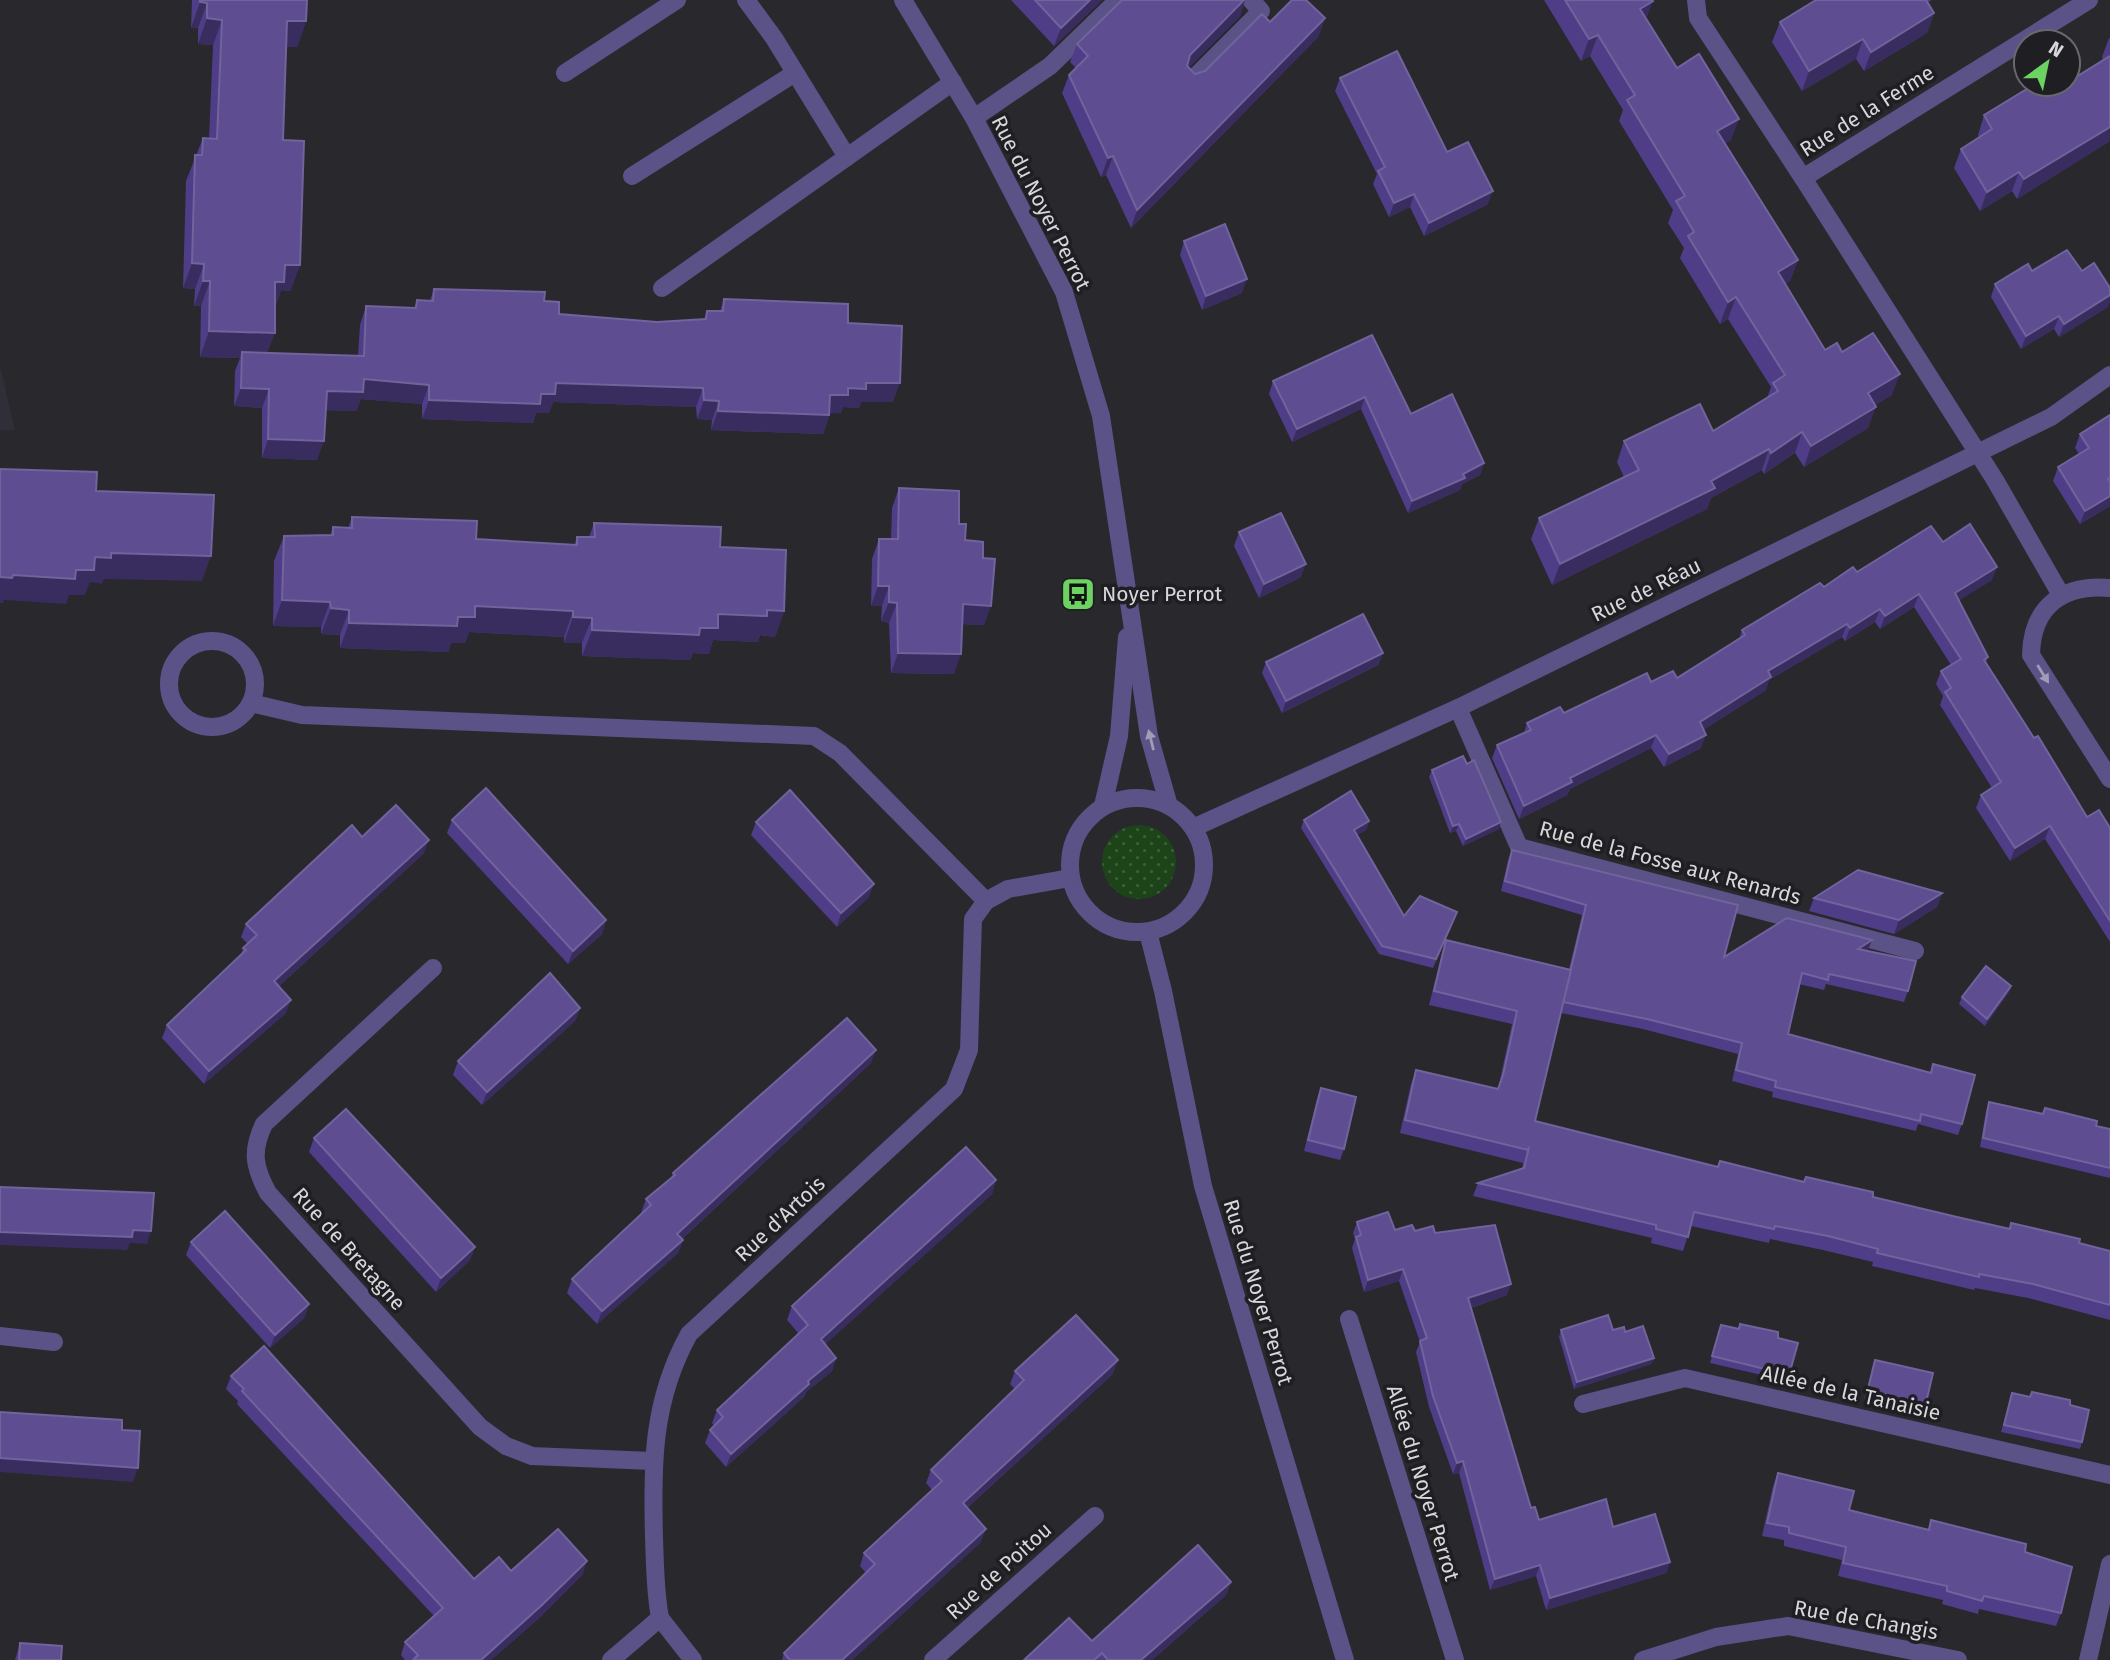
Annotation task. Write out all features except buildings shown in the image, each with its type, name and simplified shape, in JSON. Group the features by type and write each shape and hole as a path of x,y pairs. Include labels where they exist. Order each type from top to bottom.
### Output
{"street":[{"path":"565,73 677,0"},
{"path":"746,0 847,158"},
{"name":"Rue du Noyer Perrot","path":"903,0 974,118 1064,292 1101,416 1149,736 1169,806"},
{"path":"974,118 1050,66 1118,0"},
{"path":"1191,80 1261,11 1251,0"},
{"path":"1696,0 1698,18 1803,178"},
{"name":"Rue de la Ferme","path":"2061,595 1976,453 1803,178 2089,0"},
{"path":"632,176 795,73"},
{"path":"662,288 953,82"},
{"name":"Rue de Réau","path":"1194,828 1458,708 2051,417 2110,374"},
{"path":"2110,588 2084,587 2061,595 2042,613 2031,636 2031,655 2110,779"},
{"name":"Rue du Noyer Perrot","path":"1103,806 1119,736 1130,606"},
{"path":"214,641 231,646 244,655 253,670 255,686 251,703 241,716 226,725 209,727 193,723 180,713 171,698 169,682 173,666 183,652 198,643 214,641"},
{"path":"251,703 302,715 814,736 840,753 986,901 1008,889 1070,878"},
{"name":"Rue de la Fosse aux Renards","path":"1458,708 1519,847 1915,951"},
{"path":"1138,797 1169,806 1194,828 1202,849 1204,871 1199,892 1186,911 1169,925 1148,932 1127,932 1107,926 1090,914 1077,897 1070,878 1069,856 1075,836 1087,819 1103,806 1138,797"},
{"name":"Rue d'Artois","path":"660,1618 652,1461 665,1392 675,1359 689,1334 954,1089 969,1050 973,919 986,901"},
{"name":"Rue du Noyer Perrot","path":"1148,932 1163,991 1203,1186 1346,1660"},
{"name":"Rue de Bretagne","path":"433,968 264,1124 256,1140 254,1157 258,1174 268,1193 480,1427 506,1446 532,1456 652,1461"},
{"name":"Allée du Noyer Perrot","path":"1349,1319 1455,1660"},
{"path":"0,1336 54,1342"},
{"name":"Allée de la Tanaisie","path":"1583,1404 1685,1378 2110,1475"},
{"name":"Rue de Poitou","path":"933,1660 1094,1516"},
{"path":"2088,1660 2110,1564"},
{"path":"611,1660 660,1618 693,1660"},
{"name":"Rue de Changis","path":"1643,1660 1716,1637 1788,1626 1958,1660"}],"shaded area":[{"path":"0,366 15,430 0,430"}],"green space":[{"path":"1139,825 1153,828 1165,836 1173,848 1176,862 1173,876 1165,888 1153,896 1139,899 1125,896 1113,888 1105,876 1102,862 1105,848 1113,836 1125,828"}],"place":[{"name":"Noyer Perrot","path":"1078,594"}]}
